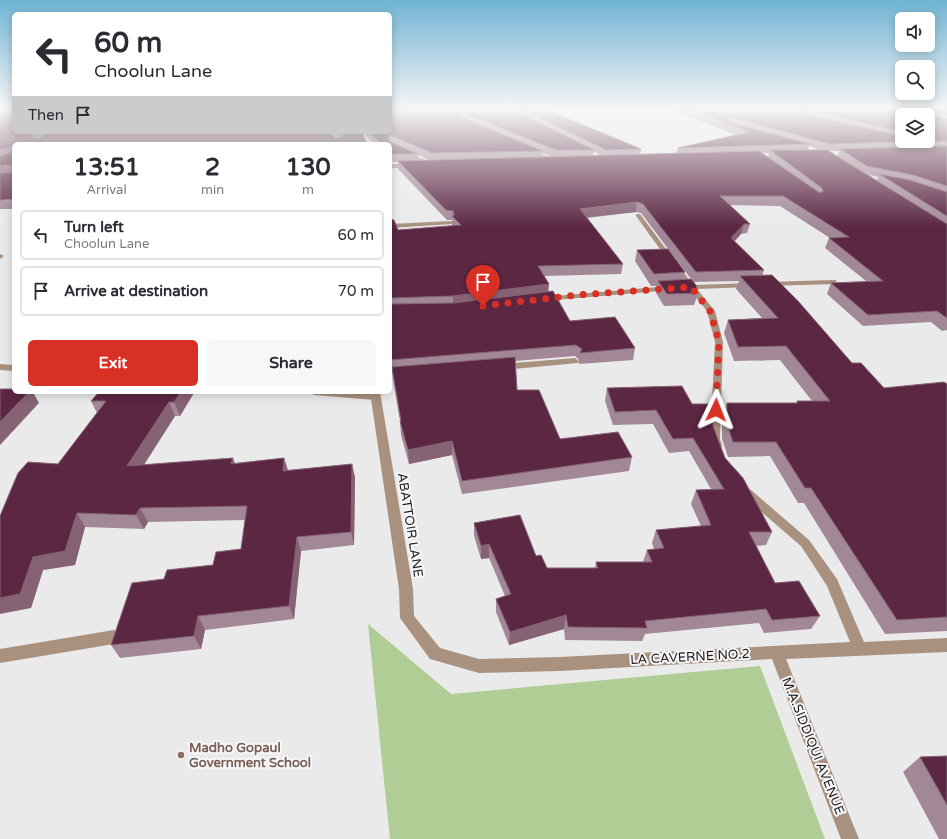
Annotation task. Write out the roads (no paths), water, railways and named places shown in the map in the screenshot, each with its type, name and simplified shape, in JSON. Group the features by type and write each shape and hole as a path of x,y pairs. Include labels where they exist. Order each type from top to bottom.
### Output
{"street":[{"path":"398,148 432,165"},
{"path":"526,148 557,162"},
{"path":"542,162 565,161"},
{"path":"392,166 440,165"},
{"path":"638,215 710,311 719,342 715,439 722,458"},
{"path":"392,226 451,224"},
{"path":"535,300 691,287 833,282"},
{"path":"490,368 575,361"},
{"path":"0,367 12,368"},
{"name":"ABATTOIR LANE","path":"375,394 406,589 407,618 435,654"},
{"path":"742,488 758,504 805,543 832,582 860,649"},
{"path":"0,656 114,637"},
{"name":"LA CAVERNE NO.2","path":"435,654 479,666 560,664 776,652 947,645"},
{"name":"M.A.SIDDIQUI AVENUE","path":"776,652 850,839"}],"place":[{"name":"Madho Gopaul Government School","path":"181,755"}]}
